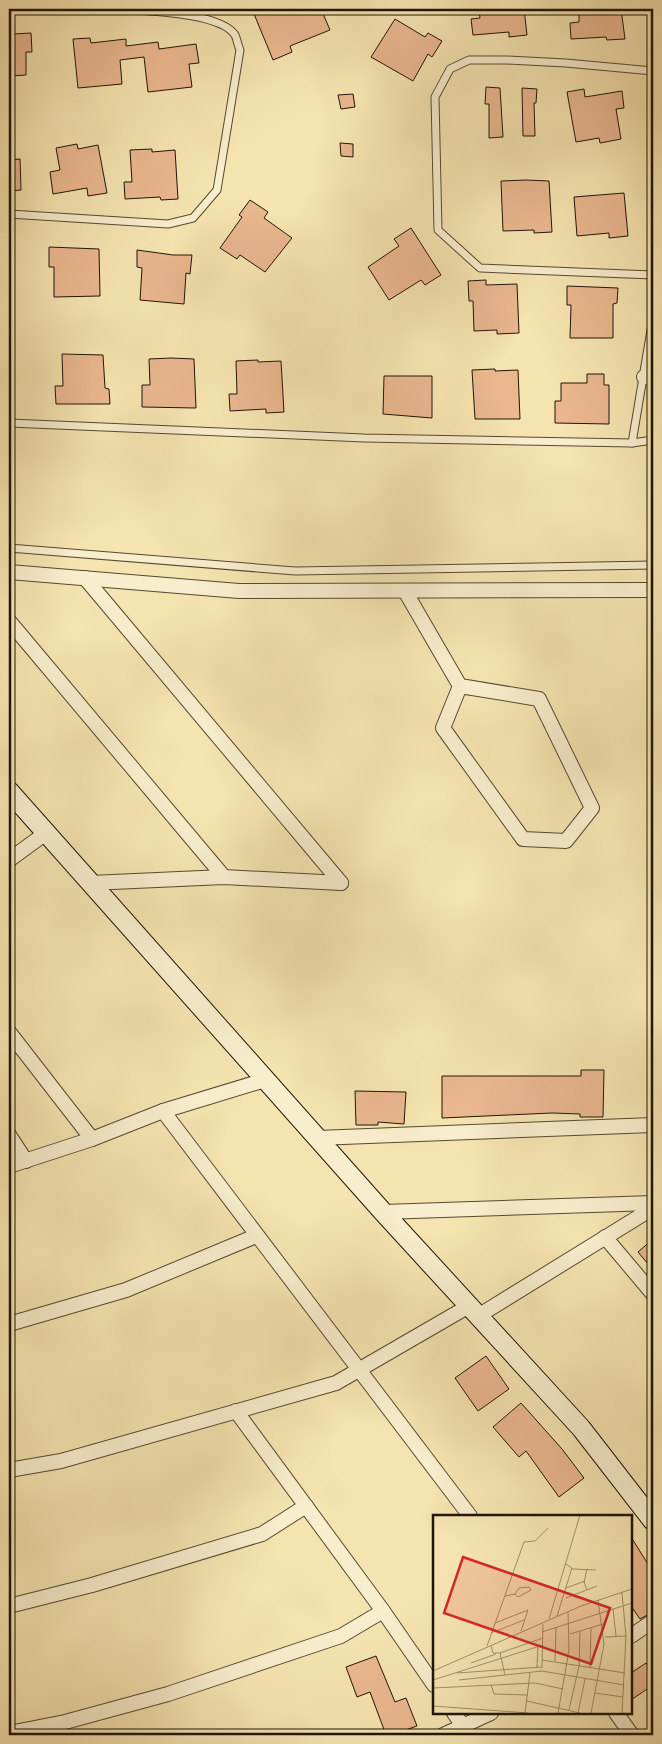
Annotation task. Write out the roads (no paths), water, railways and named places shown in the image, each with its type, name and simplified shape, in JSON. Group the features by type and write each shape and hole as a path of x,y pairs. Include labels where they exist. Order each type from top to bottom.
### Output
{"main road":[{"path":"9,791 383,1212 581,1428 653,1521"}],"street":[{"path":"9,572 239,591 653,590"},
{"path":"84,578 341,883 224,877 90,883"},
{"path":"404,591 460,686"},
{"path":"9,620 224,877"},
{"path":"460,686 539,699 592,808 566,841 522,839 442,728 460,686"},
{"path":"9,860 46,833"},
{"path":"9,1032 92,1139"},
{"path":"9,1166 92,1139 163,1111 265,1080"},
{"path":"163,1111 469,1515"},
{"path":"317,1138 653,1126"},
{"path":"9,1136 26,1161"},
{"path":"383,1212 653,1203"},
{"path":"9,1470 61,1460 336,1384 473,1311 653,1208"},
{"path":"9,1324 126,1290 256,1236"},
{"path":"605,1237 653,1294"},
{"path":"236,1412 383,1611 433,1684"},
{"path":"9,1606 92,1585 262,1534 306,1506"},
{"path":"9,1733 65,1722 168,1694 341,1636 383,1611"},
{"path":"632,1635 653,1621"},
{"path":"455,1714 463,1726"},
{"path":"443,1735 488,1714"},
{"path":"617,1714 632,1735"}],"lane":[{"path":"9,214 168,224 193,218 217,190 240,50 234,34 218,24 186,14 118,9"},
{"path":"653,71 566,63 469,60 450,69 435,97 438,230 480,268 653,275"},
{"path":"632,443 648,378 653,318"},
{"path":"9,424 364,438 632,443 653,440"},
{"path":"9,548 295,570 653,564"}]}
